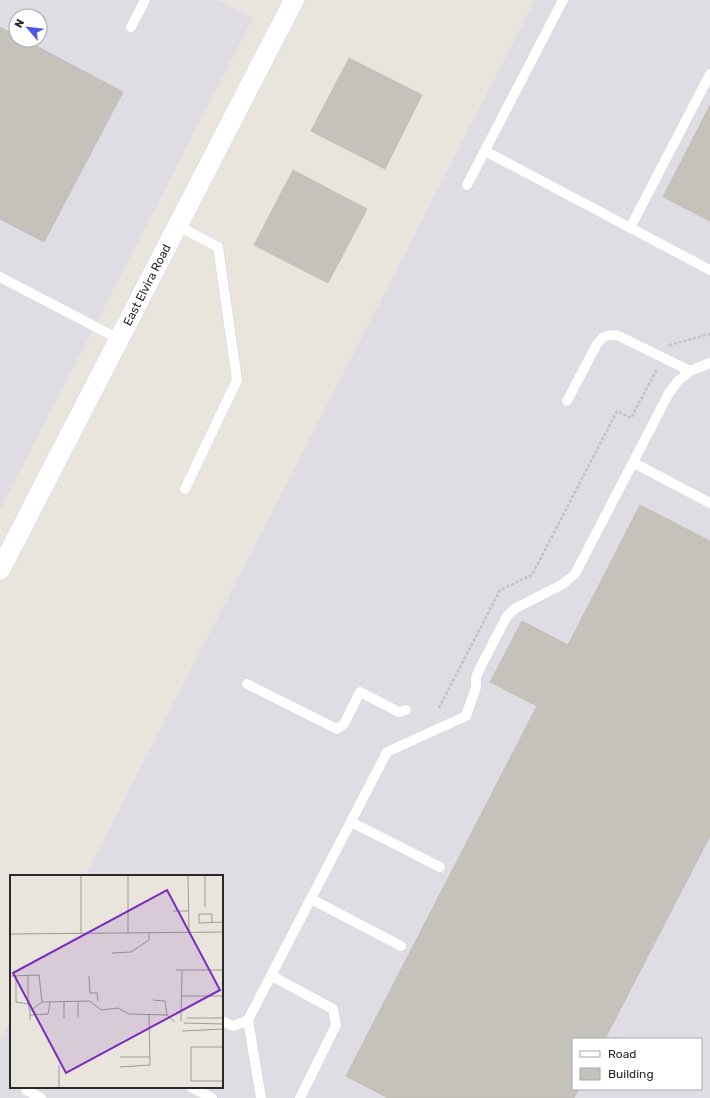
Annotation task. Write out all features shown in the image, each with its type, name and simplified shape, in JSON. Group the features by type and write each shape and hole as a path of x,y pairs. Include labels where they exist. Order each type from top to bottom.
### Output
{"street":[{"name":"East Elvira Road","path":"0,570 178,226 291,1"}],"lane":[{"path":"131,27 145,0"},
{"path":"467,185 563,0"},
{"path":"630,228 710,74"},
{"path":"485,151 710,270"},
{"path":"178,226 218,247 237,380 185,490"},
{"path":"0,277 119,339"},
{"path":"567,401 597,344 601,338 606,335 613,334 619,336 690,371"},
{"path":"261,1098 248,1020 387,752 466,716 476,688 476,678 478,672 507,616 516,608 563,584 575,574 634,463 669,393 690,371 710,363"},
{"path":"634,463 710,503"},
{"path":"247,684 337,729 344,724 360,692 399,712 406,710"},
{"path":"351,822 440,867"},
{"path":"311,899 400,946"},
{"path":"272,976 333,1009 336,1025 300,1098"},
{"path":"223,1021 233,1026 248,1020"},
{"path":"193,1088 212,1098"},
{"path":"25,1092 41,1098"}],"path":[{"path":"439,708 500,590 532,575 617,411 631,418 669,345 710,334"}],"shaded area":[{"path":"0,0 218,0 253,18 0,510"},
{"path":"535,0 710,0 710,1098 0,1098 0,1041 10,1022 10,1088 223,1088 223,875 86,875"}],"building":[{"path":"0,27 8,31 8,48 40,48 123,92 44,242 0,219"},
{"path":"349,58 422,95 385,169 311,131"},
{"path":"710,105 710,221 663,197"},
{"path":"293,170 367,209 328,283 254,245"},
{"path":"640,505 710,541 710,836 606,1038 572,1038 572,1090 578,1090 574,1098 388,1098 346,1076 537,706 490,682 522,621 568,645"}]}
